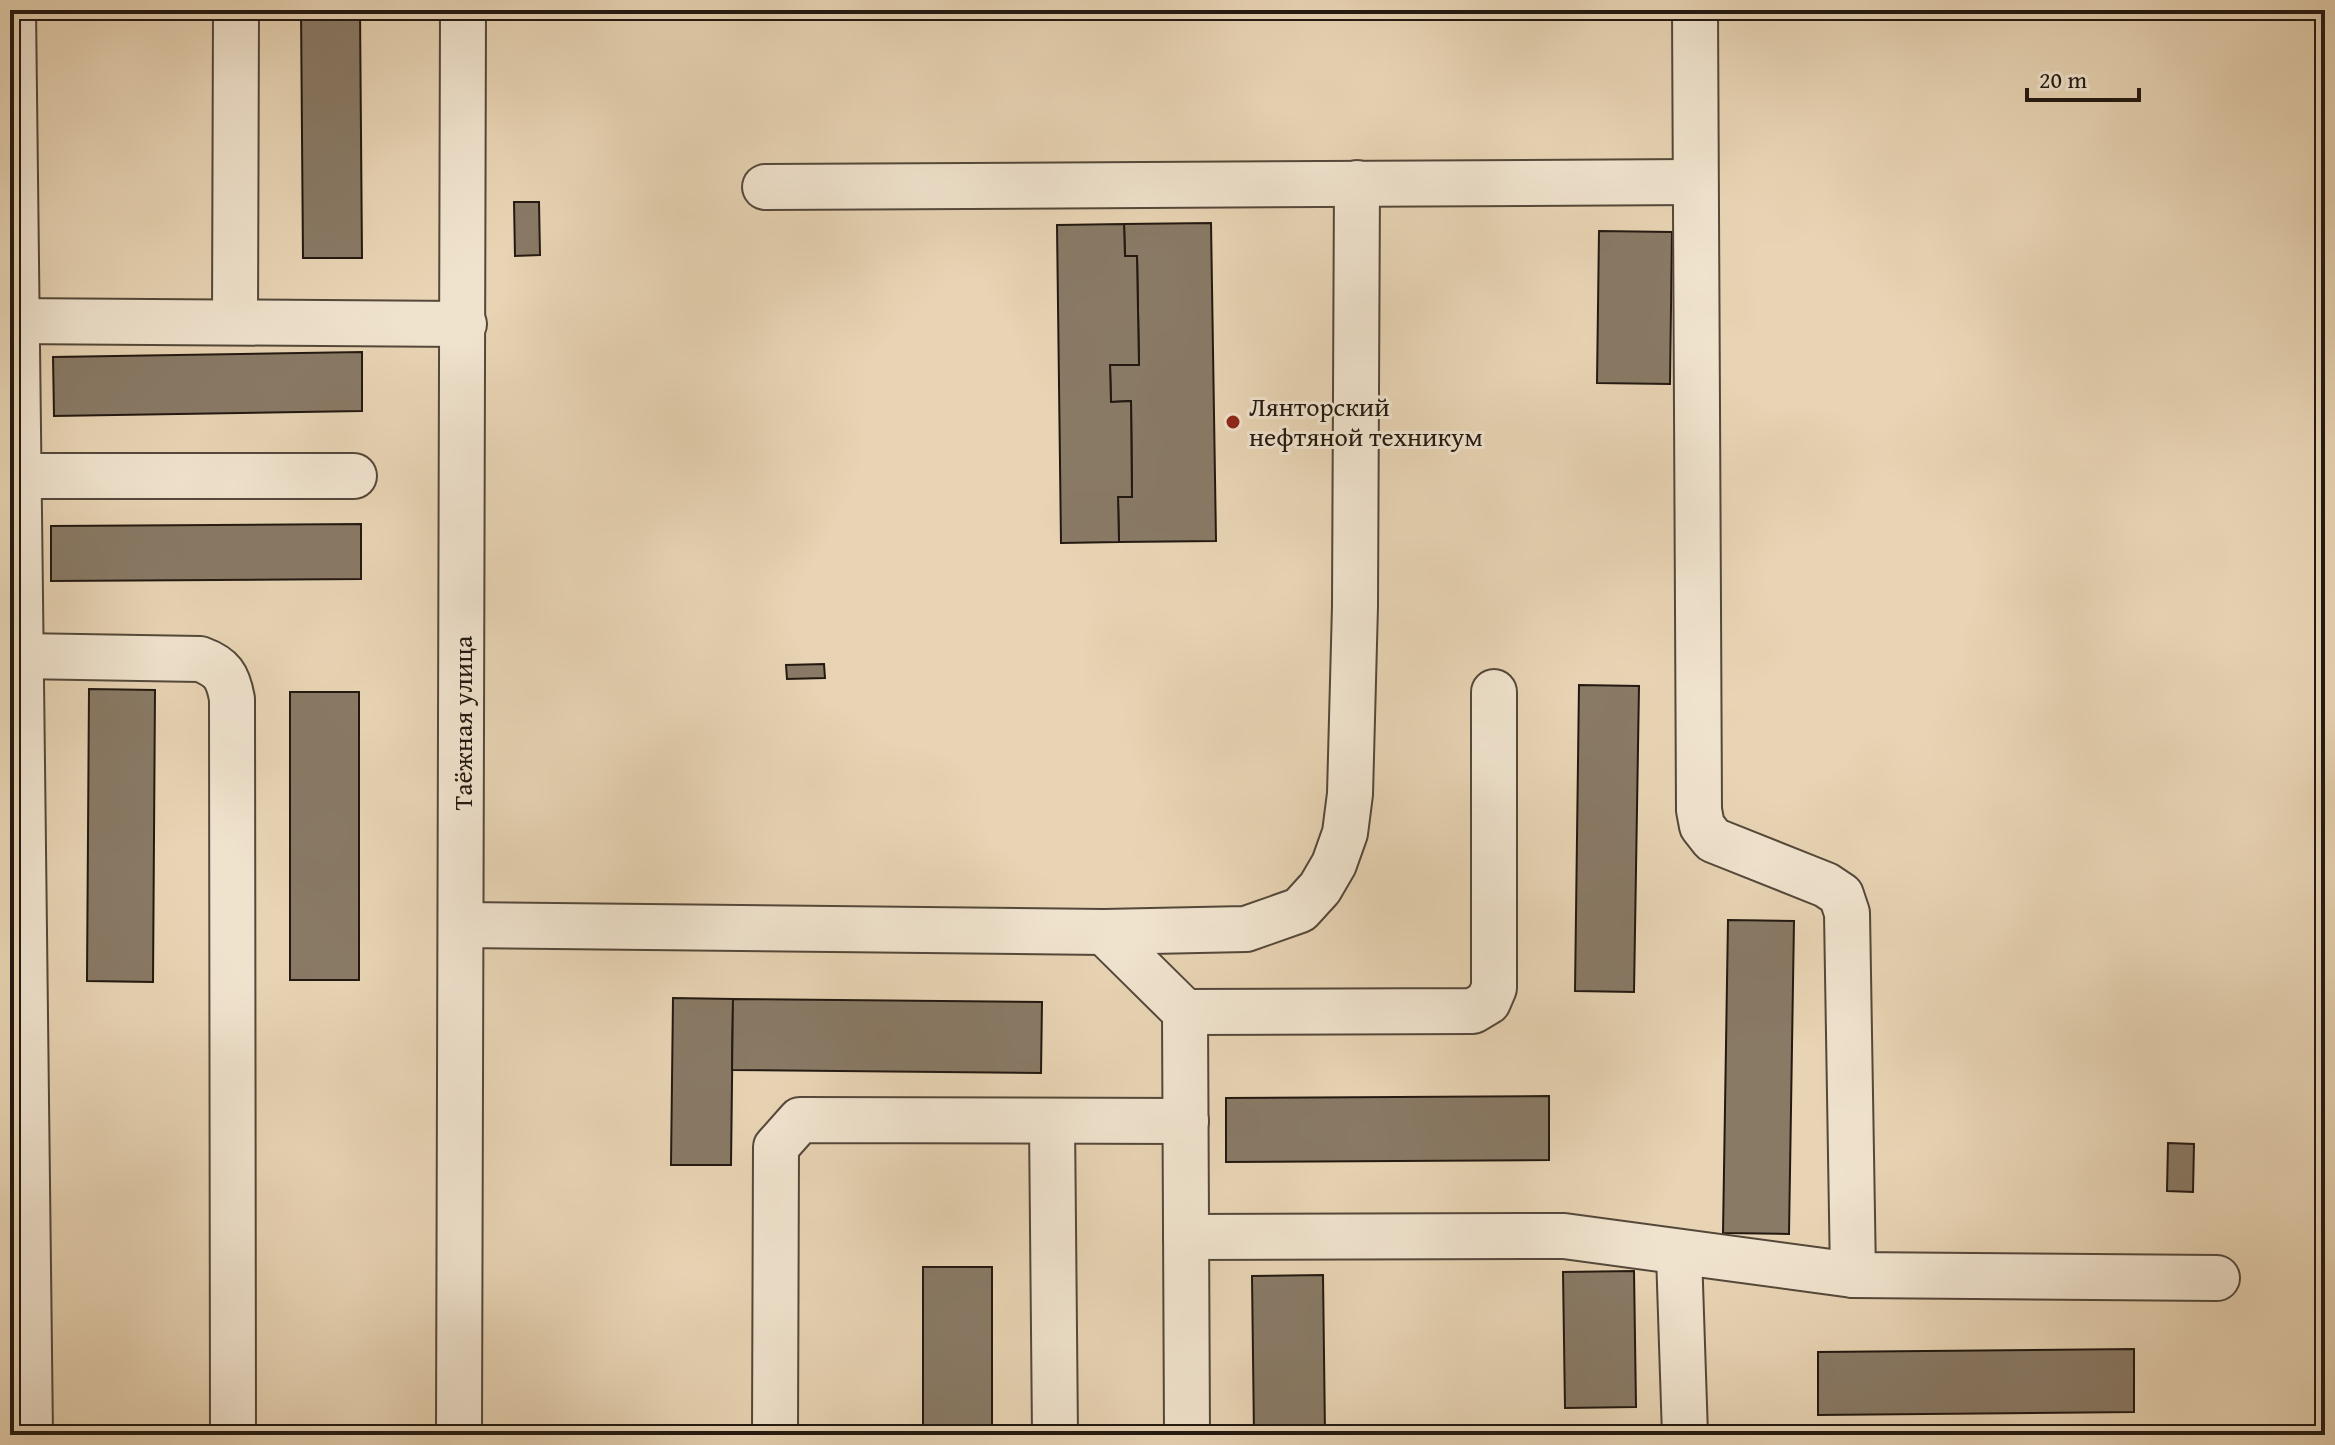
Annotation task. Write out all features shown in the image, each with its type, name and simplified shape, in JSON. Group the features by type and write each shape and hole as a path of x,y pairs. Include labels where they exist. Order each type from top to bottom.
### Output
{"street":[{"path":"13,10 13,321 20,656 17,1067 30,1435"},
{"path":"235,321 236,10"},
{"name":"Таёжная улица","path":"459,1435 463,10"},
{"path":"1695,10 1699,810 1702,826 1713,840 1826,885 1841,895 1847,913 1853,1275"},
{"path":"765,187 1694,182"},
{"path":"462,925 1104,932 1246,929 1300,910 1320,888 1338,854 1350,794 1355,606 1357,183"},
{"path":"13,321 464,324"},
{"path":"18,476 354,476"},
{"path":"20,656 200,659 217,665 229,679 232,715 233,1435"},
{"path":"1185,1012 1473,1011 1488,1002 1494,988 1494,692"},
{"path":"1104,932 1185,1012 1187,1435"},
{"path":"775,1435 776,1147 800,1120 1186,1121"},
{"path":"1052,1121 1055,1435"},
{"path":"1186,1237 1564,1236 1679,1254 1853,1275 2217,1278"},
{"path":"1679,1254 1685,1435"}],"building":[{"path":"301,10 360,10 362,258 303,258"},
{"path":"514,202 539,202 540,255 515,256"},
{"path":"1211,223 1216,541 1119,542 1118,497 1132,497 1131,401 1111,402 1110,365 1139,365 1137,256 1125,256 1124,224"},
{"path":"1124,224 1125,256 1137,256 1139,365 1110,365 1111,402 1131,401 1132,497 1118,497 1119,542 1061,543 1057,225"},
{"path":"1599,231 1672,232 1670,384 1597,383"},
{"path":"362,352 362,411 54,416 53,357"},
{"path":"361,524 361,579 51,581 51,526"},
{"path":"824,664 825,678 787,679 786,665"},
{"path":"1579,685 1639,686 1634,992 1575,991"},
{"path":"89,689 155,690 153,982 87,981"},
{"path":"290,692 359,692 359,980 290,980"},
{"path":"1728,920 1794,921 1789,1234 1723,1233"},
{"path":"673,998 733,999 731,1165 671,1165"},
{"path":"733,999 1042,1002 1041,1073 732,1070"},
{"path":"1549,1096 1549,1160 1226,1162 1226,1098"},
{"path":"2168,1143 2194,1144 2193,1192 2167,1191"},
{"path":"923,1267 992,1267 992,1435 923,1435"},
{"path":"1634,1271 1636,1407 1565,1408 1563,1272"},
{"path":"1323,1275 1325,1435 1254,1435 1252,1276"},
{"path":"2134,1349 2134,1412 1818,1415 1818,1352"}],"place":[{"name":"Лянторский нефтяной техникум","path":"1233,422"}]}
